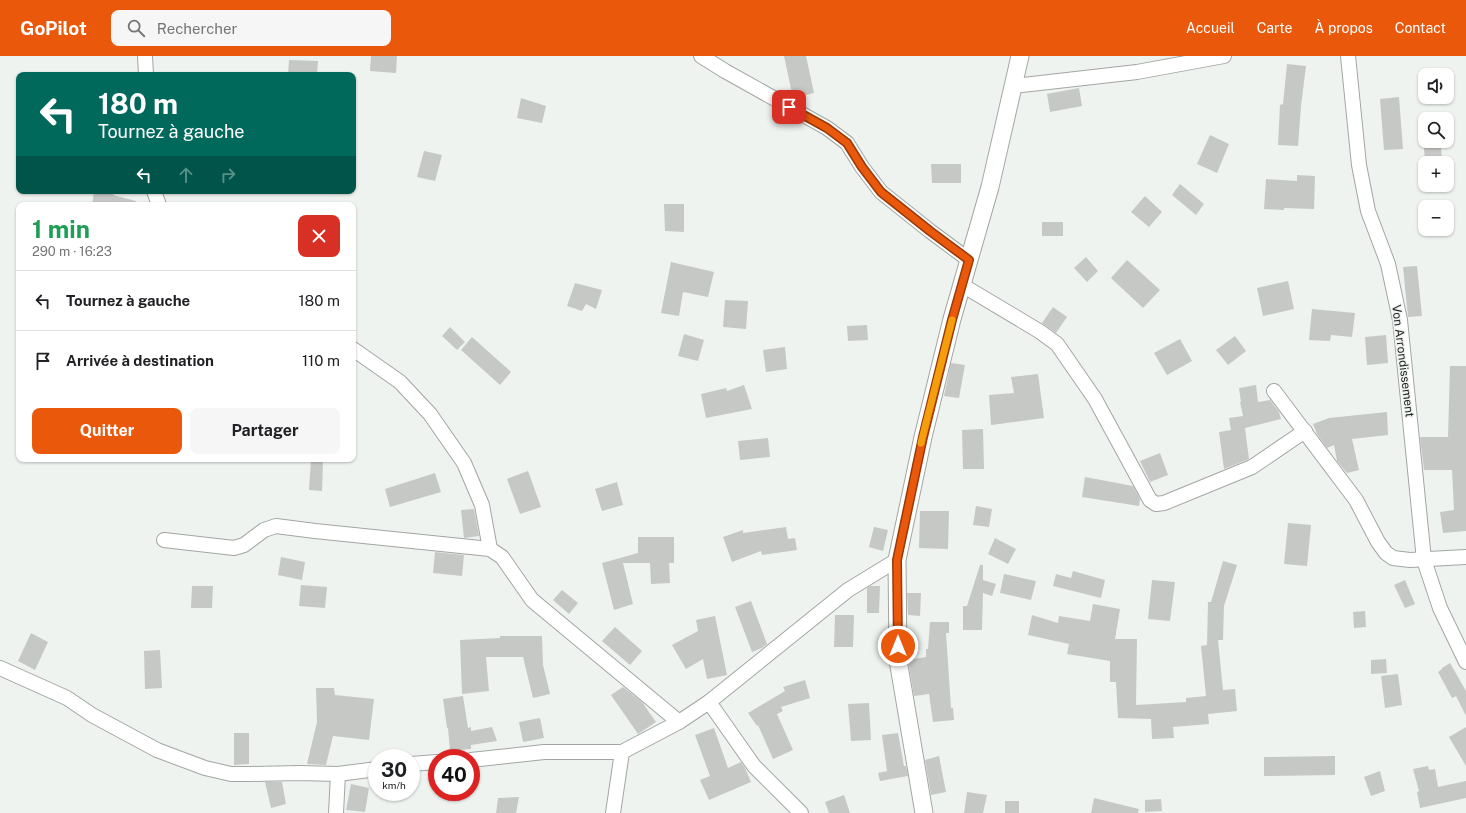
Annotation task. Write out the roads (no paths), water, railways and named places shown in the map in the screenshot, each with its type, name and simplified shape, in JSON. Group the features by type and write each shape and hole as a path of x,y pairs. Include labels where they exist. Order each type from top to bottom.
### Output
{"street":[{"path":"145,56 146,72"},
{"path":"701,56 827,128 847,143 862,167 881,192 969,260"},
{"path":"924,813 898,660 897,560 923,437 962,285 990,187 1020,56"},
{"path":"1014,86 1137,72 1224,56"},
{"name":"Von Arrondissement","path":"1348,56 1359,165 1368,211 1388,264 1400,320 1424,560 1440,608 1466,662"},
{"path":"962,285 1039,331 1057,344 1095,399 1150,500 1156,504 1164,504 1252,467 1305,431"},
{"path":"356,351 400,382 430,414 464,463 482,505 490,549"},
{"path":"1274,391 1356,500 1378,542 1386,553 1393,558 1424,560 1466,557"},
{"path":"164,540 234,548 244,544 264,530 276,526 490,549 502,557 532,600 679,722"},
{"path":"480,759 544,752 622,752 679,722 709,702 848,590 897,560"},
{"path":"0,668 67,698 92,715 157,750 205,768 231,774 338,774 368,770"},
{"path":"709,702 754,766 801,813"},
{"path":"613,813 622,752"},
{"path":"336,813 338,774"}]}
